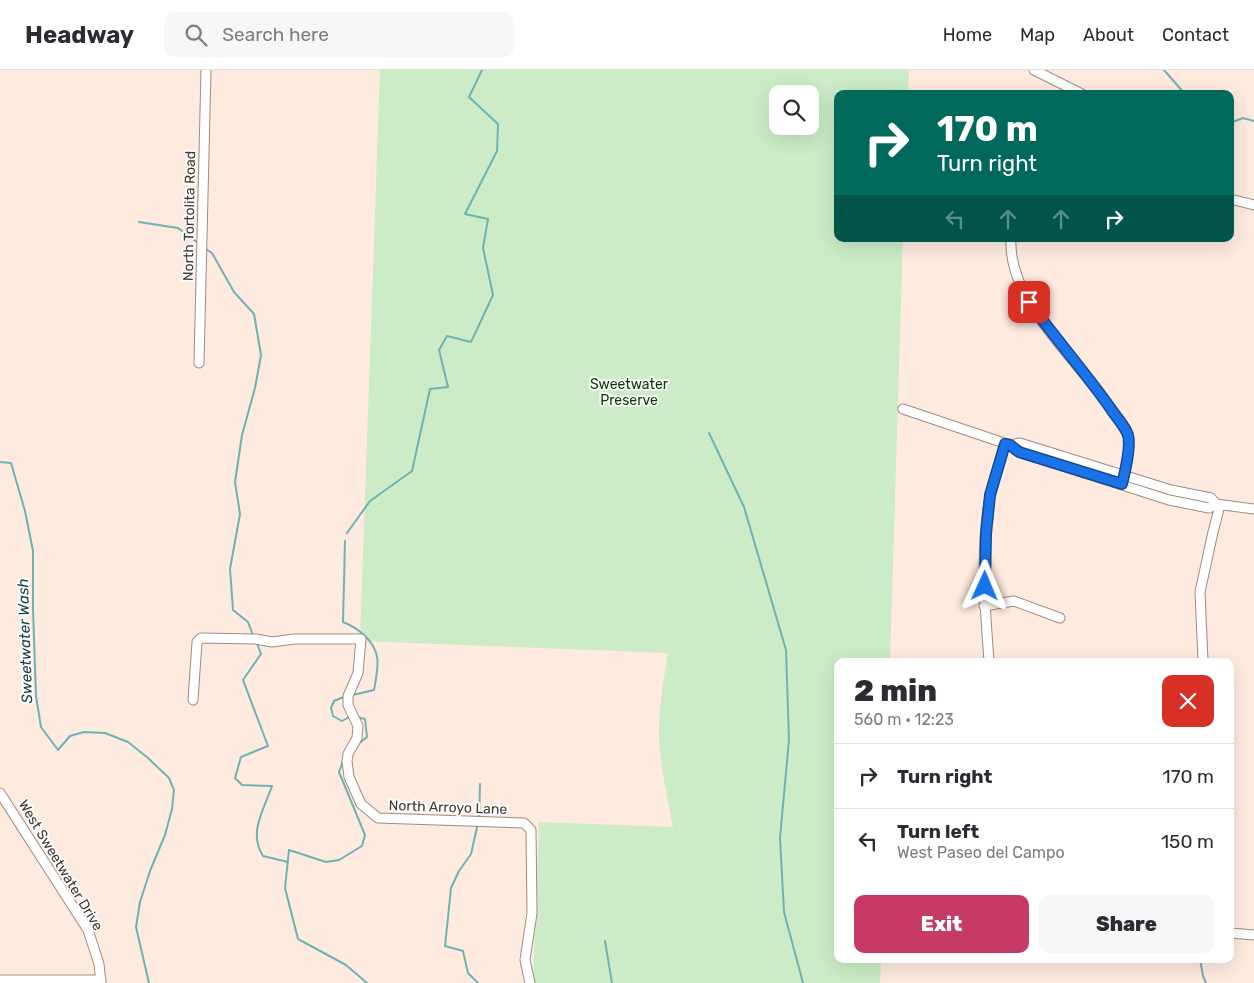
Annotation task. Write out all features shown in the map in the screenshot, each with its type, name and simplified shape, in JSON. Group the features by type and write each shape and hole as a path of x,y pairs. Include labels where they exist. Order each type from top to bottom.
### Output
{"street":[{"name":"North Tortolita Road","path":"200,362 206,70"},
{"path":"1034,70 1074,90"},
{"path":"1234,200 1254,205"},
{"path":"1011,242 1013,262 1029,302 1126,431 1128,441 1123,480"},
{"path":"903,410 1007,444 1019,452 1123,480 1168,500 1209,508 1218,504 1254,509"},
{"path":"989,658 984,606 986,534 990,501 1007,444"},
{"path":"1203,658 1200,592 1218,504"},
{"path":"984,606 1014,601 1060,618"},
{"name":"North Arroyo Lane","path":"193,700 197,642 201,638 256,638 272,642 294,639 361,639 358,673 348,696 348,705 358,726 357,738 348,754 347,761 349,777 361,804 378,818 524,823 532,830 532,913 525,960 530,983"},
{"name":"West Sweetwater Drive","path":"0,793 88,930 99,964 101,982"},
{"path":"1234,933 1254,935"},
{"path":"0,980 101,982"}],"green space":[{"name":"Sweetwater Preserve","path":"380,70 909,70 908,90 834,90 834,242 903,242 890,658 834,658 834,963 881,963 880,983 533,983 539,822 673,827 659,743 661,702 668,653 360,641"}],"waterway":[{"path":"347,533 370,501 412,471 430,389 448,387 439,350 447,336 471,342 493,295 483,248 488,219 465,214 497,151 498,124 469,97 482,70"},
{"path":"1164,70 1182,90"},
{"path":"1234,121 1243,118 1254,121"},
{"path":"139,222 178,228 198,243"},
{"path":"204,248 212,253 234,292 254,314 261,355 255,388 242,435 235,482 240,514 230,569 233,610 248,622 253,635"},
{"path":"709,433 744,507 786,650 789,740 780,838 784,912 803,983"},
{"name":"Sweetwater Wash","path":"0,462 11,463 25,511 33,551 36,696 41,727 58,750 70,736 84,732 105,733 128,742 169,778 174,790 172,809 165,835 140,902 136,927 149,983"},
{"path":"345,541 343,622 363,634 374,647 378,667 374,690 353,695"},
{"path":"256,641 261,654 243,680 268,746 241,757 235,778 242,785 272,786 259,821 257,839 263,856 288,862"},
{"path":"346,696 334,701 331,708 333,716 342,721 349,717"},
{"path":"356,746 367,737 365,719 357,717"},
{"path":"343,761 339,772 365,835 362,846 339,860 326,862 289,850 285,888 298,939 346,965 367,983"},
{"path":"479,819 480,784"},
{"path":"478,823 471,854 459,871 451,888 445,946 463,951 468,973 478,983"},
{"path":"605,941 612,983"},
{"path":"1201,963 1206,983"}],"route":[{"path":"985,586 986,534 990,495 1005,444 1010,445 1019,452 1102,479 1122,484 1124,475 1128,441 1126,431 1029,302"}]}
